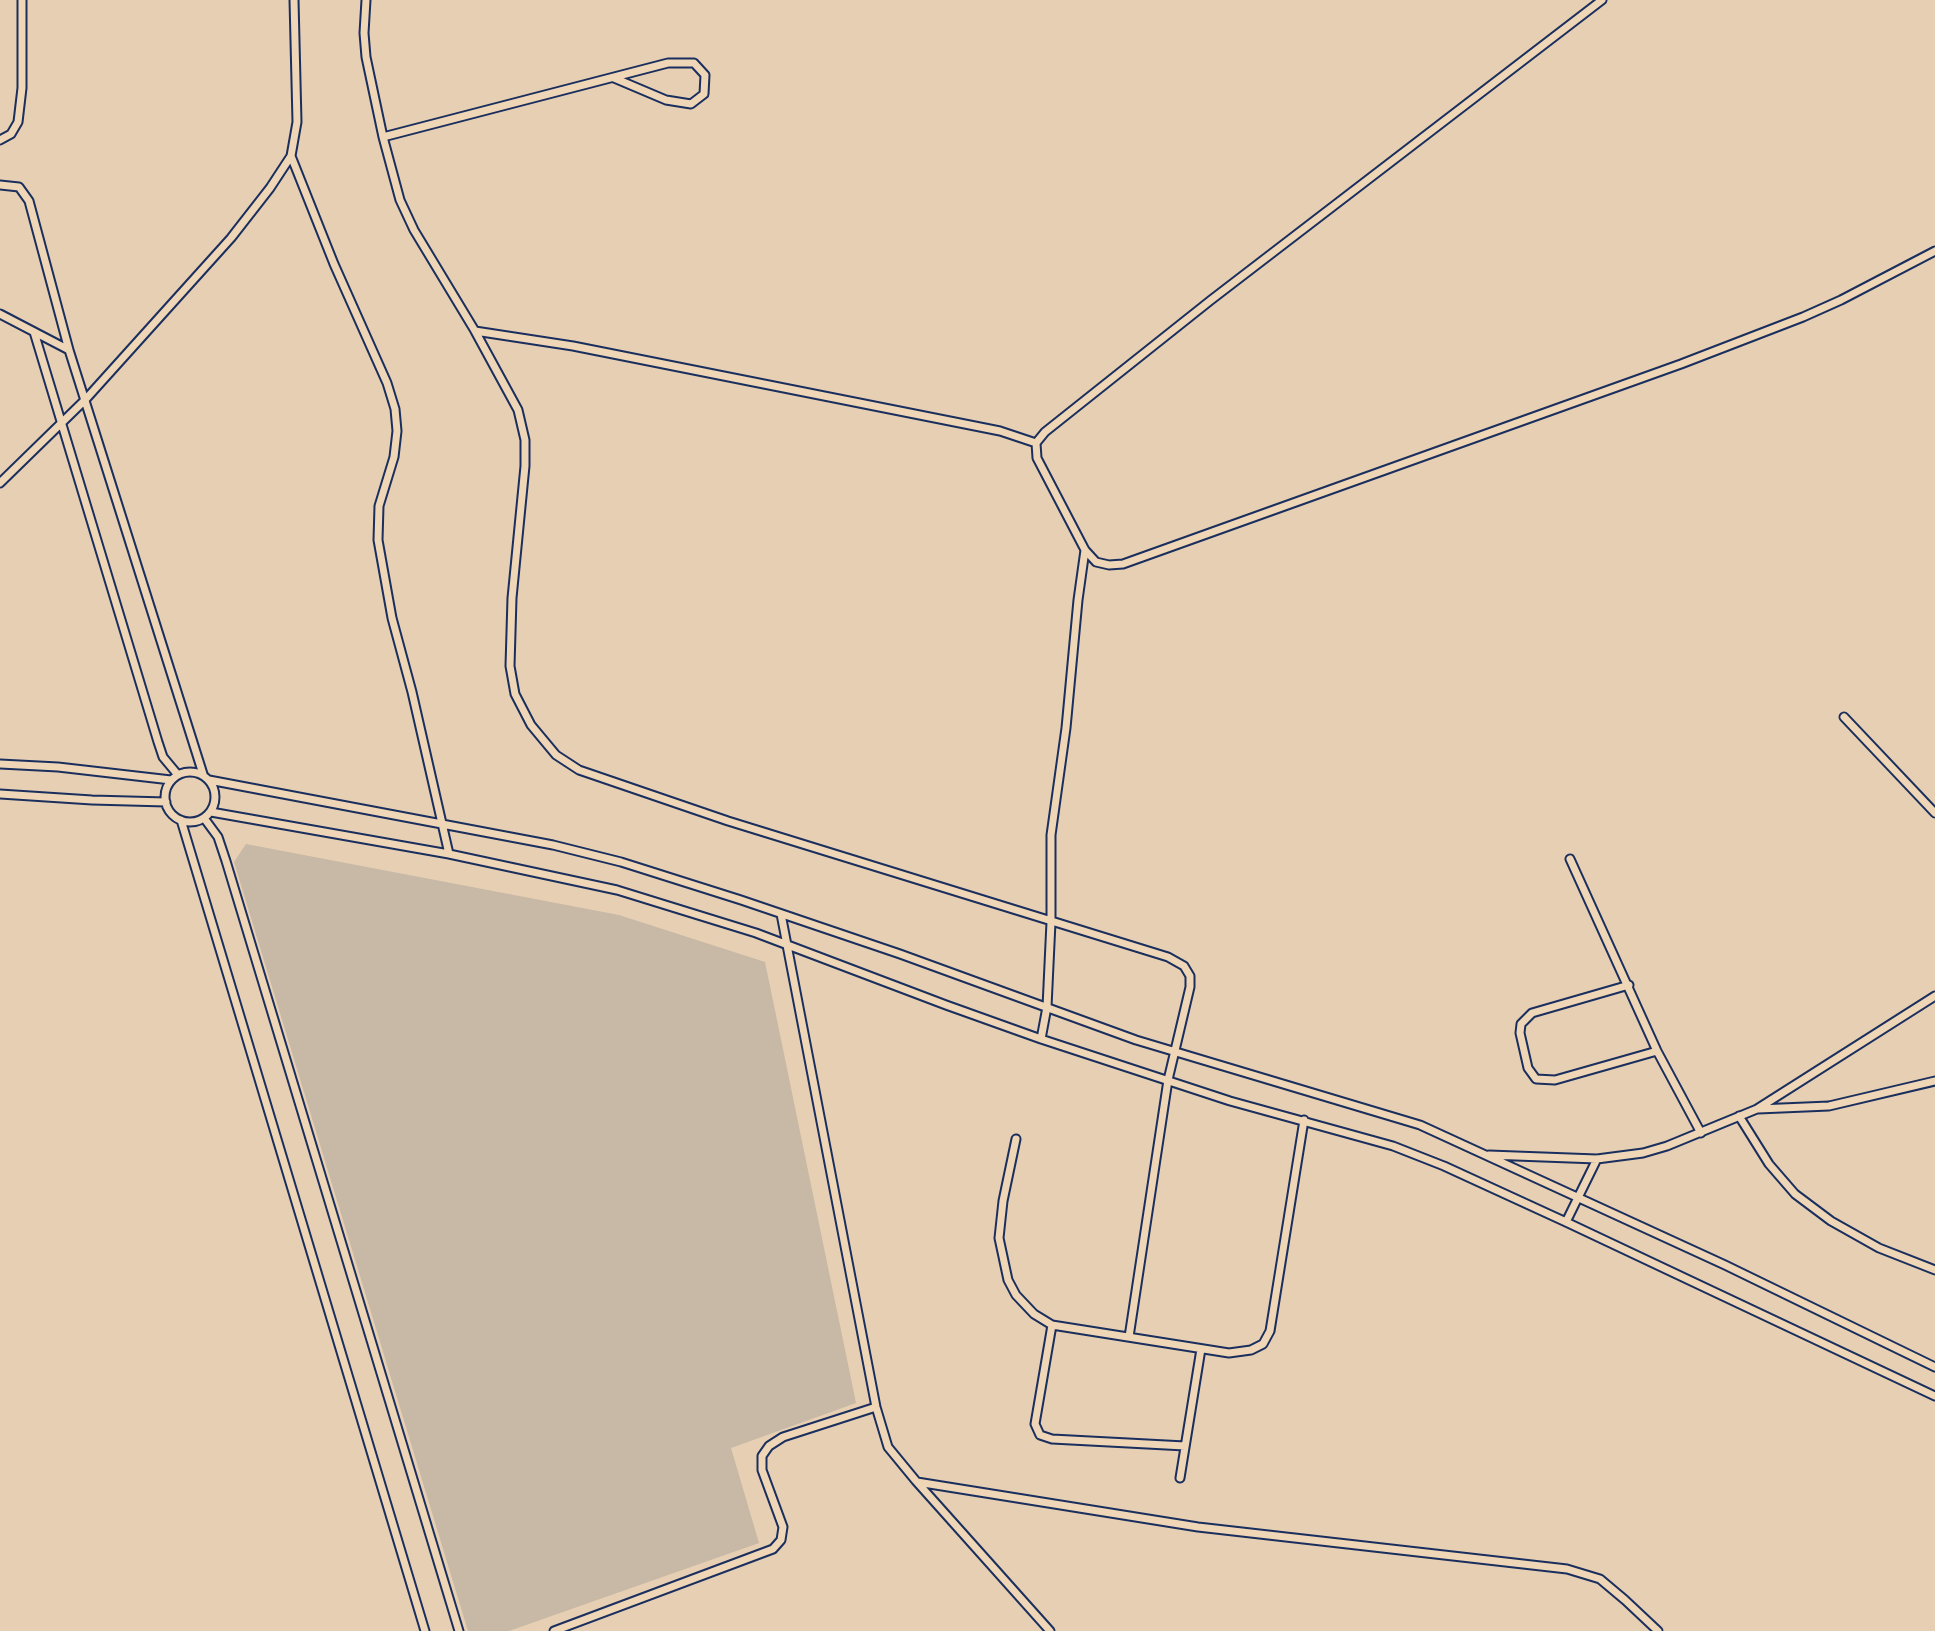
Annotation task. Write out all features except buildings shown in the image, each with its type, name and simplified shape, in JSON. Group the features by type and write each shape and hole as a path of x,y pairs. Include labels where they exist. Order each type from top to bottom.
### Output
{"lane":[{"path":"0,140 11,134 18,122 22,88 22,0"},
{"path":"0,483 85,400 231,238 270,188 291,156 297,122 294,0"},
{"path":"366,0 364,33 366,57 382,137 400,200 435,266 475,331 518,410 525,440 525,466 512,598 510,666 515,694 531,725 556,755 579,770 728,821 1158,954 1184,966 1190,976 1190,987 1168,1080 1129,1337"},
{"path":"1602,0 1211,300 1045,432 1036,443 1037,458 1086,550 1096,562 1109,565 1124,564 1680,364 1803,317 1935,251"},
{"path":"382,137 668,63 694,63 705,75 704,94 691,104 666,100 614,78"},
{"path":"291,156 334,264 387,383 395,409 397,431 394,457 379,506 378,540 392,618 412,693 449,854"},
{"path":"0,185 20,188 29,201 69,350 203,774 214,787 216,796 211,812 197,821 181,820"},
{"path":"0,314 69,350"},
{"path":"475,331 573,346 1000,431 1036,443"},
{"path":"34,332 158,742 163,757 175,777"},
{"path":"1041,1039 1047,1007 1051,922 1051,835 1066,728 1078,600 1086,550"},
{"path":"1844,717 1935,813"},
{"path":"0,764 175,777 186,772 203,774"},
{"path":"175,777 165,794 166,802 169,810 181,820 425,1631"},
{"path":"209,780 585,853 632,866 781,914 1136,1040 1420,1125 1725,1265 1935,1367"},
{"path":"0,794 166,802"},
{"path":"211,812 449,854 617,890 756,933 1041,1039 1230,1101 1393,1146 1444,1166 1566,1222 1935,1396"},
{"path":"204,818 218,837 226,861 459,1631"},
{"path":"1570,859 1658,1051 1701,1133"},
{"path":"781,914 876,1407 888,1447 916,1482 1050,1631"},
{"path":"1629,985 1532,1013 1521,1024 1520,1033 1528,1068 1536,1079 1555,1080 1658,1051"},
{"path":"1483,1155 1597,1158 1643,1153 1701,1133 1757,1109 1935,996"},
{"path":"1757,1109 1829,1107 1935,1081"},
{"path":"1739,1116 1769,1164 1796,1194 1832,1221 1879,1248 1935,1270"},
{"path":"1016,1139 1003,1202 999,1238 1008,1280 1016,1296 1034,1314 1052,1325 1229,1353 1251,1350 1263,1344 1270,1331 1304,1120"},
{"path":"1566,1222 1597,1158"},
{"path":"1052,1325 1035,1424 1040,1435 1052,1439 1185,1446"},
{"path":"1180,1478 1201,1349"},
{"path":"554,1631 773,1549 781,1540 783,1527 762,1470 762,1456 769,1446 783,1437 876,1407"},
{"path":"916,1482 1198,1527 1567,1569 1600,1580 1658,1631"}],"shaded area":[{"path":"246,844 619,915 765,962 856,1403 731,1448 759,1543 509,1631 468,1631 234,862"}]}
